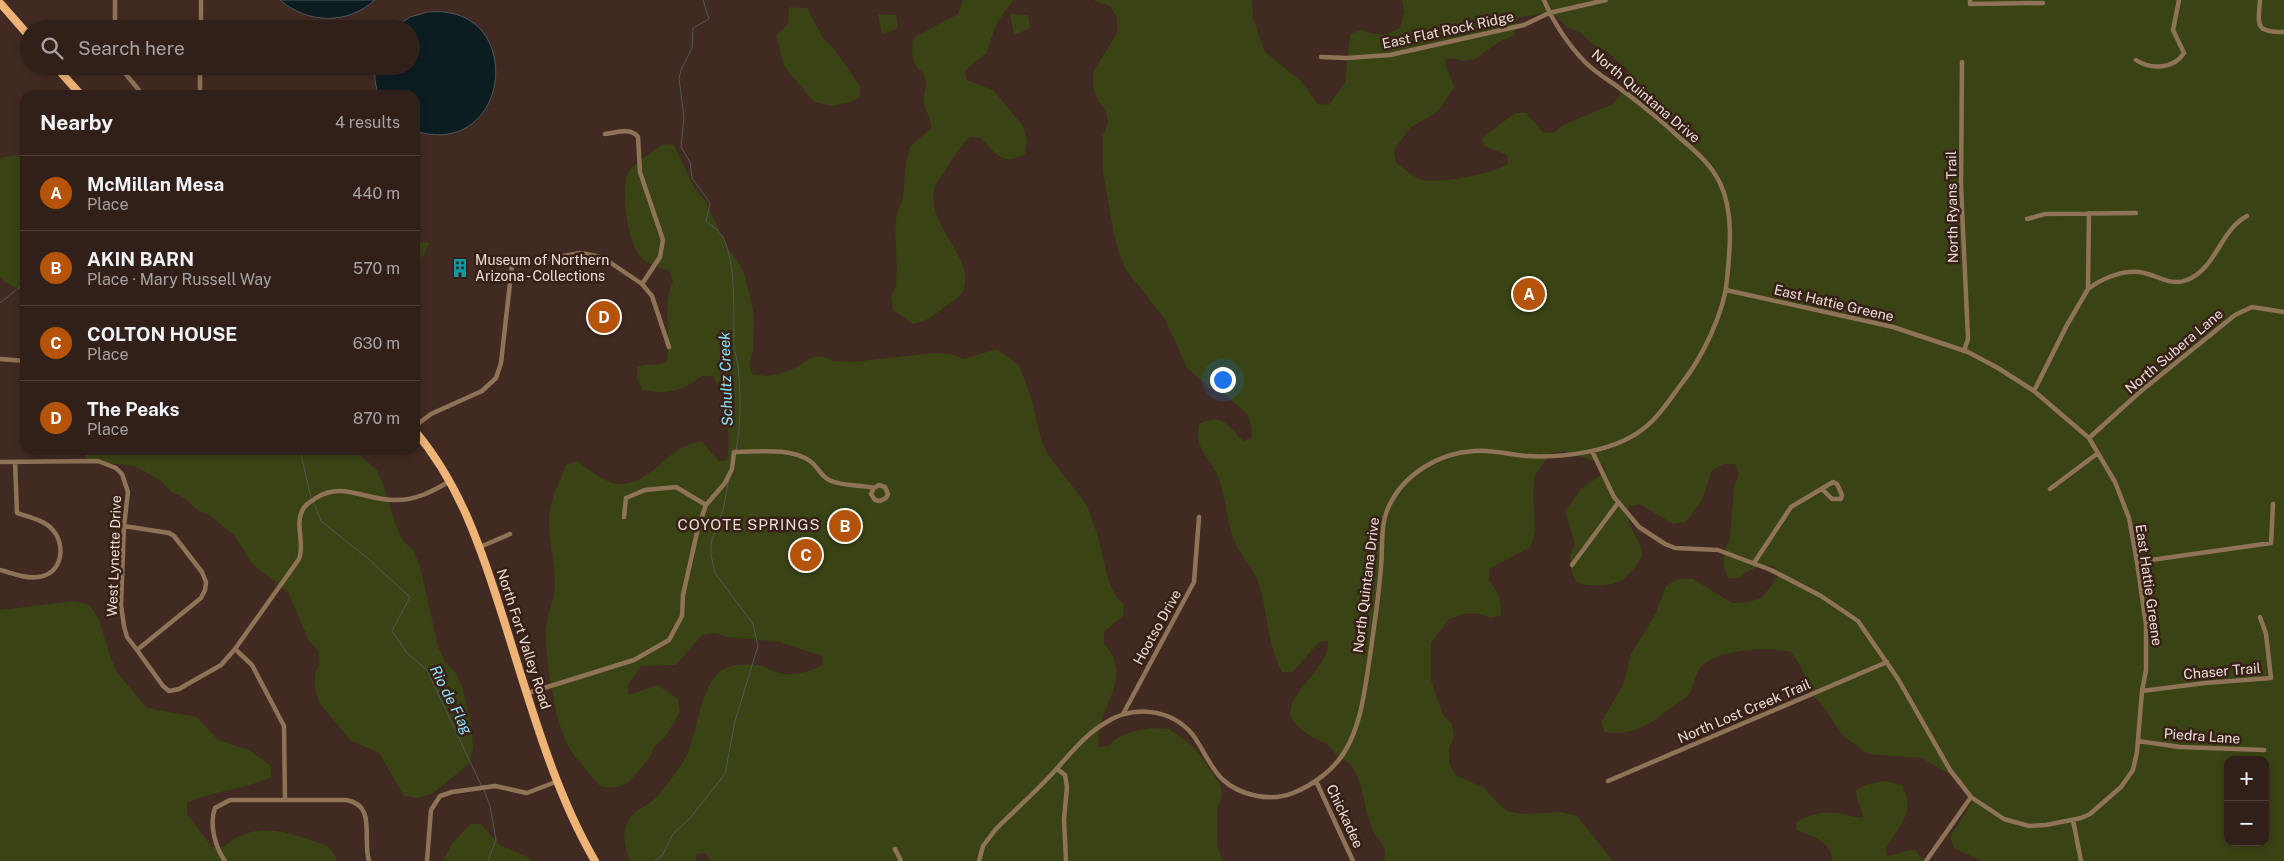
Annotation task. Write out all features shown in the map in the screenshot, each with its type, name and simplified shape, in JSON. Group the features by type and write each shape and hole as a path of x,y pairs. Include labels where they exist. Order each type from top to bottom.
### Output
{"main road":[{"path":"0,3 20,26"},
{"path":"63,75 77,90"},
{"name":"North Fort Valley Road","path":"420,438 450,481 480,546 558,781 595,861"}],"street":[{"path":"115,0 115,20"},
{"path":"200,20 201,0"},
{"name":"North Quintana Drive","path":"979,861 983,846 996,829 1091,733 1123,714 1149,711 1166,715 1180,722 1191,733 1221,778 1251,794 1280,798 1316,781 1334,766 1346,750 1364,697 1379,594 1382,530 1387,509 1397,491 1412,476 1437,460 1455,454 1475,450 1548,457 1592,451 1621,441 1642,431 1661,411 1699,361 1726,290 1730,238 1728,213 1722,187 1711,166 1661,120 1586,63 1549,13 1544,0"},
{"name":"East Flat Rock Ridge","path":"1321,57 1347,58 1390,55 1524,25 1549,13 1606,0"},
{"path":"1970,0 1970,4 2043,4"},
{"path":"2136,60 2145,66 2169,65 2180,60 2184,52 2173,30 2179,0"},
{"path":"2260,0 2258,22 2260,28 2267,32 2284,32"},
{"name":"North Ryans Trail","path":"1962,62 1961,186 1968,339 1964,351"},
{"path":"127,75 139,90"},
{"path":"200,75 200,90"},
{"path":"605,134 627,131 632,132 638,137 640,172 663,240 660,257 642,284"},
{"path":"2088,289 2089,213"},
{"path":"2027,219 2045,214 2136,213"},
{"path":"2034,391 2067,325 2088,289 2098,282 2117,275 2139,272 2171,283 2179,283 2190,279 2212,261 2235,224 2247,216"},
{"path":"420,422 431,414 482,392 496,378 501,363 512,265 588,253 602,257 642,284 652,296 669,347"},
{"name":"East Hattie Greene","path":"1592,451 1618,503 1639,527 1665,544 1675,548 1718,550 1772,570 1821,596 1858,621 1887,662 1950,770 1971,797 2004,819 2029,826 2073,820 2090,814 2121,787 2133,770 2138,740 2147,648 2137,562 2129,518 2115,482 2089,438 2034,391 1998,368 1964,351 1894,327 1726,290"},
{"name":"North Subera Lane","path":"2089,438 2148,384 2235,315 2252,308 2284,312"},
{"path":"0,359 20,361"},
{"path":"528,693 634,660 669,640 682,616 683,595 698,528 706,505 725,484 732,469 734,452 796,454 811,462 827,479 842,485 863,485 874,488"},
{"path":"2050,489 2098,453"},
{"name":"West Lynette Drive","path":"0,462 98,461 116,468 127,483 122,615 127,637 162,686 169,691 179,689 221,665 235,649"},
{"path":"0,570 30,578 41,577 57,566 61,554 60,544 52,529 45,523 17,513 15,462"},
{"path":"285,799 284,726 252,665 235,649 299,559 302,544 300,517 306,504 324,493 337,490 391,500 407,500 423,496 450,481"},
{"path":"1754,563 1791,507 1833,482 1837,484 1842,495 1841,499 1832,499 1822,489"},
{"path":"624,517 626,498 645,490 676,487 706,505"},
{"path":"1572,565 1618,503"},
{"path":"2137,562 2271,543 2273,504"},
{"name":"Hootso Drive","path":"1123,714 1194,582 1200,517"},
{"path":"124,526 169,532 202,572 206,582 201,598 137,650"},
{"path":"480,546 510,534"},
{"name":"Chaser Trail","path":"2142,691 2205,682 2271,678 2266,634 2260,617"},
{"name":"North Lost Creek Trail","path":"1608,781 1887,662"},
{"name":"Piedra Lane","path":"2138,740 2180,747 2264,750"},
{"path":"1057,769 1065,775 1067,786 1064,819 1066,861"},
{"path":"426,861 431,810 434,802 446,793 495,786 527,793 558,781"},
{"name":"Chickadee","path":"1316,781 1353,861"},
{"path":"1926,861 1971,797"},
{"path":"225,861 218,848 212,823 216,808 230,800 285,799 346,800 352,801 361,807 366,817 365,846 369,861"},
{"path":"2073,820 2081,861"},
{"path":"895,850 901,861"}],"green space":[{"path":"963,0 1013,0 997,23 986,53 965,71 967,80 993,90 1023,126 1027,141 1025,154 1017,158 1005,159 996,154 981,138 970,137 938,180 933,199 936,213 964,268 965,281 961,294 956,299 931,317 913,324 893,310 891,297 896,286 895,229 897,212 903,198 906,163 910,147 931,128 924,102 925,78 913,59 913,38 958,14"},
{"path":"1093,0 1252,0 1253,18 1265,52 1301,81 1318,104 1329,105 1345,82 1350,34 1361,30 1385,34 1400,28 1404,12 1402,0 2284,0 2284,861 1982,861 1954,848 1950,837 1971,804 1968,791 1948,773 1921,758 1868,754 1843,736 1825,709 1814,697 1800,665 1791,652 1782,650 1745,650 1710,660 1700,669 1689,694 1656,719 1632,731 1605,732 1601,722 1623,685 1631,654 1655,615 1666,586 1678,579 1693,579 1732,603 1748,602 1762,598 1778,576 1774,566 1764,566 1755,568 1739,578 1728,578 1724,567 1724,552 1730,538 1734,486 1739,474 1735,464 1724,464 1712,470 1702,500 1686,522 1673,524 1639,504 1628,507 1629,521 1643,555 1629,575 1621,581 1609,585 1596,586 1577,583 1571,571 1570,556 1575,544 1565,511 1581,489 1605,472 1603,464 1564,451 1551,453 1535,475 1533,493 1535,531 1531,547 1489,569 1489,580 1499,596 1501,615 1491,618 1479,614 1464,614 1449,619 1431,643 1431,680 1443,715 1452,724 1454,737 1449,748 1449,763 1456,775 1484,788 1506,811 1522,814 1561,812 1577,816 1613,861 1384,861 1385,853 1382,843 1371,826 1359,781 1351,765 1337,755 1328,745 1300,728 1293,721 1290,712 1299,692 1322,661 1327,651 1328,641 1319,642 1293,672 1282,672 1273,651 1259,584 1233,538 1219,479 1199,441 1199,424 1213,419 1224,422 1243,441 1251,439 1252,428 1247,414 1224,394 1210,388 1187,368 1165,319 1126,270 1119,253 1103,172 1103,135 1108,123 1106,111 1098,101 1093,87 1093,72 1117,33 1117,18 1110,6","holes":["1538,14 1556,16 1567,27 1581,33 1592,44 1606,51 1627,69 1629,82 1613,104 1563,125 1554,133 1543,132 1526,113 1515,113 1482,138 1484,146 1507,155 1508,164 1477,175 1439,181 1419,179 1396,163 1394,150 1410,128 1438,111 1454,88 1445,60 1453,58 1463,61 1475,59 1499,42 1515,35 1517,18"]},
{"path":"789,7 807,8 823,38 834,49 860,86 860,97 847,103 830,106 814,102 784,66 776,35 788,24"},
{"path":"878,14 896,15 898,28 882,35"},
{"path":"1010,14 1028,15 1030,28 1014,35"},
{"path":"663,144 674,145 695,189 705,200 727,248 737,260 745,276 754,315 753,352 749,364 752,374 766,376 783,373 799,366 809,358 822,356 834,361 852,362 934,353 951,354 963,359 997,349 1019,365 1032,400 1041,439 1048,455 1087,505 1099,540 1108,579 1115,595 1124,605 1123,616 1104,632 1104,643 1113,657 1116,670 1112,695 1099,733 1099,747 1108,746 1117,738 1134,731 1151,728 1169,729 1194,747 1220,784 1222,796 1217,808 1217,845 1223,861 710,861 706,853 697,854 696,861 630,861 624,836 628,821 635,812 655,798 683,762 689,750 706,692 719,672 736,665 749,665 762,666 782,673 794,674 806,672 823,665 822,656 780,642 727,637 715,633 702,635 676,665 641,666 627,686 629,694 658,685 678,699 680,712 666,736 655,746 648,760 628,783 614,788 600,786 571,751 556,710 546,644 547,620 554,596 555,584 549,517 555,492 566,465 576,461 609,482 626,484 648,474 679,449 690,444 702,442 719,461 727,460 729,438 727,417 718,385 713,376 702,376 688,385 667,392 643,390 637,378 637,367 667,362 667,311 673,281 669,271 653,265 638,254 627,219 625,205 626,181 628,173 634,166"},
{"path":"20,155 20,290 0,277 0,158"},
{"path":"420,242 429,243 424,255 420,258"},
{"path":"84,455 360,455 377,470 402,539 413,550 420,566 438,646 445,662 456,673 463,689 472,729 473,748 469,764 432,794 417,798 404,796 379,753 350,740 320,704 315,689 315,674 320,663 318,650 309,641 288,592 252,564 235,536 211,516 197,510 186,499 172,492 161,481 135,466 86,461"},
{"path":"74,601 90,605 99,619 117,672 147,708 197,717 218,740 249,750 271,766 271,777 251,785 208,795 187,803 187,814 212,847 223,847 244,834 254,831 285,832 327,846 338,861 0,861 0,610"},
{"path":"1885,781 1902,785 1907,803 1907,811 1901,825 1886,848 1887,856 1915,850 1924,861 1833,861 1825,844 1797,830 1796,822 1819,814 1831,812 1863,817 1856,790 1868,784"},
{"path":"470,824 481,824 500,845 529,858 531,861 443,861 452,844"}],"shaded area":[{"path":"280,0 375,0 352,14 328,18 303,14"},
{"path":"428,12 460,16 482,31 493,54 495,79 488,104 472,124 448,134 420,131 420,90 377,90 375,75 420,75 420,20 406,20"}],"waterway":[{"name":"Schultz Creek","path":"703,0 709,19 693,28 692,48 681,70 679,79 684,117 681,147 690,162 692,178 710,203 706,222 723,237 730,262 733,290 734,347 738,366 740,398 740,420 736,451"},
{"name":"Rio de Flag","path":"0,303 20,287"},
{"name":"Rio de Flag","path":"301,455 311,498"},
{"name":"Schultz Creek","path":"654,861 662,856 673,834 691,817 725,774 735,721 758,646 753,624 715,573 711,555 711,543 723,510 729,479"},
{"name":"Rio de Flag","path":"313,501 321,521 366,557 410,597 392,631 407,653 427,670 482,787"},
{"name":"Rio de Flag","path":"484,790 490,806 496,840 488,861"}],"place":[{"name":"Museum of Northern Arizona - Collections","path":"460,268"},
{"name":"McMillan Mesa","path":"1529,294"},
{"name":"The Peaks","path":"604,317"},
{"name":"AKIN BARN","path":"845,526"},
{"name":"COLTON HOUSE","path":"806,555"}],"district":[{"name":"COYOTE SPRINGS","path":"749,525"}]}
